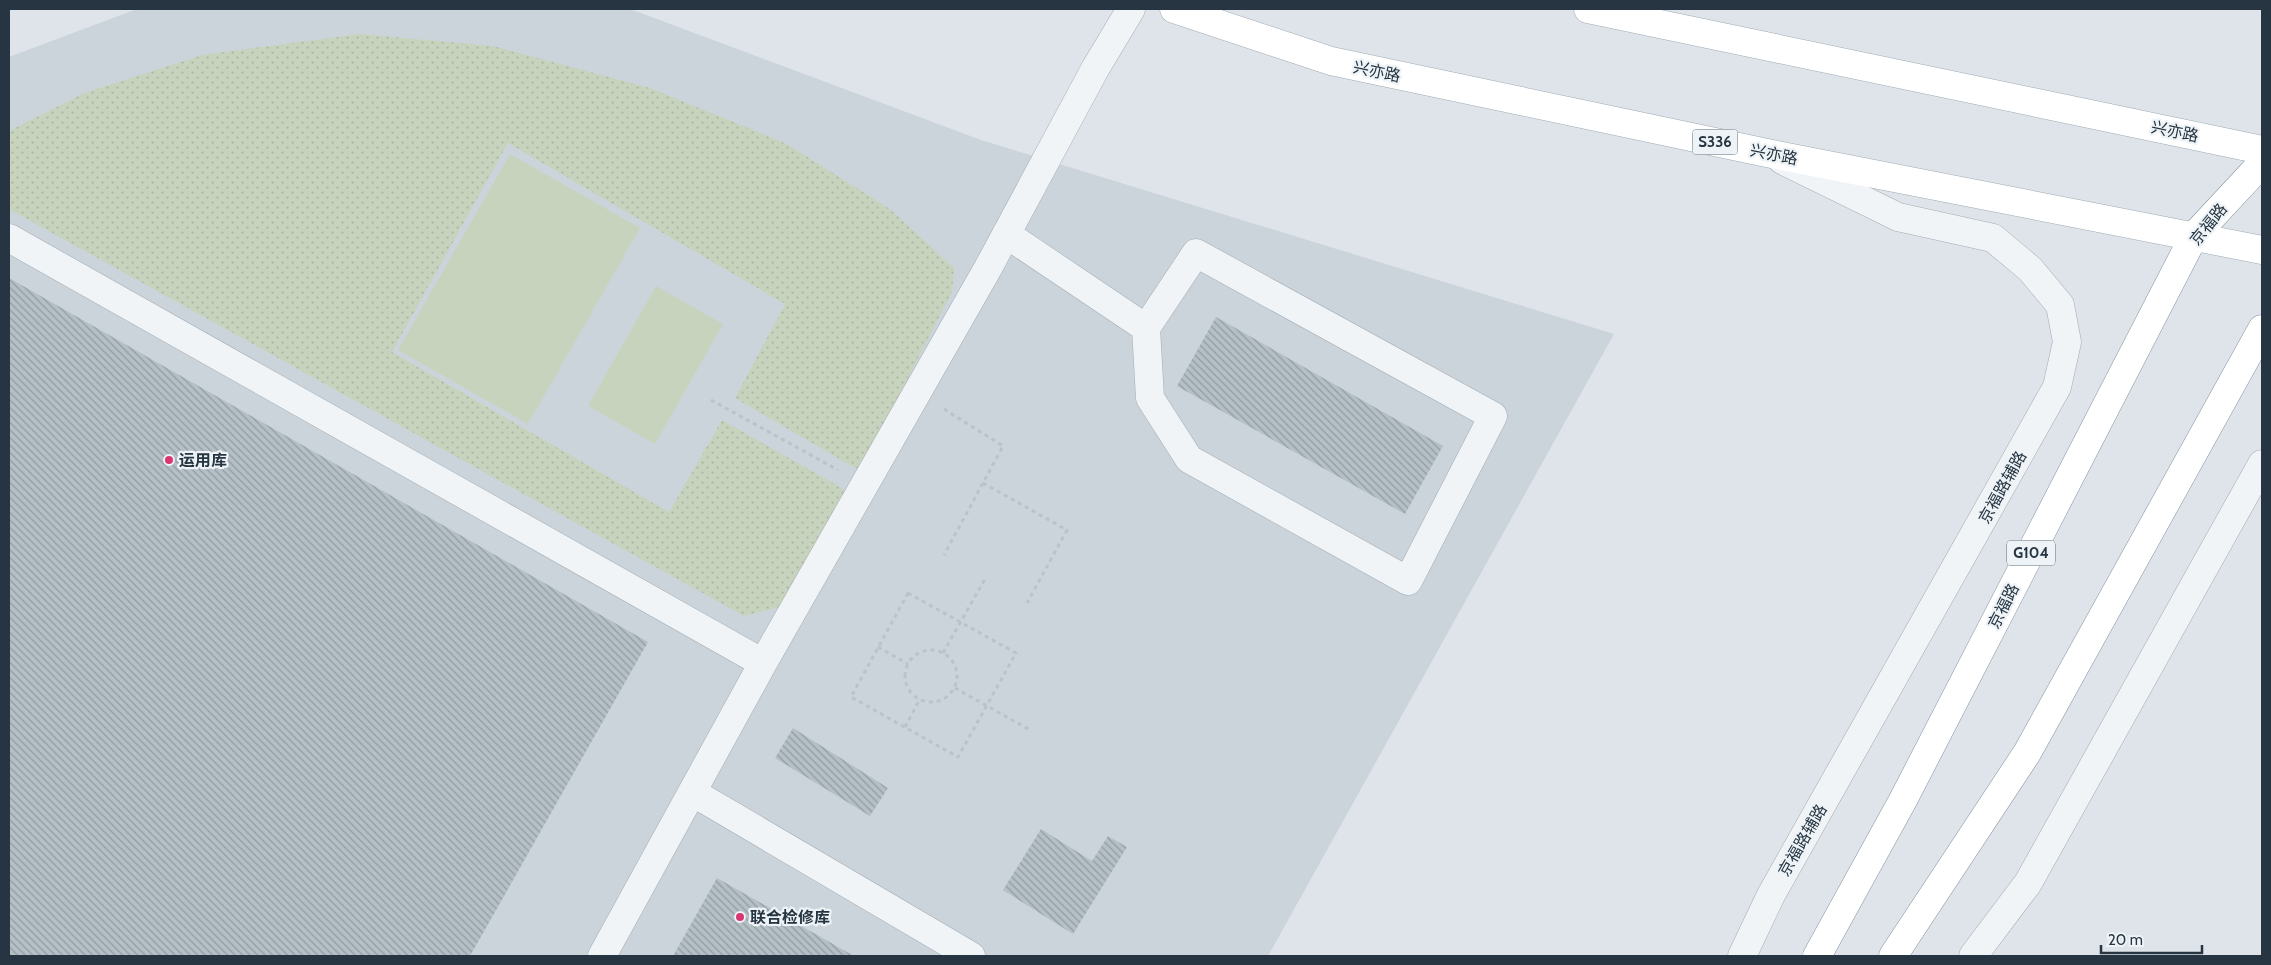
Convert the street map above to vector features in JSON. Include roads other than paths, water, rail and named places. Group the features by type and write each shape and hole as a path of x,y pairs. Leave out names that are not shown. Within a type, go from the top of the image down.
{"main road":[{"name":"兴亦路","path":"1174,9 1331,61 1767,153 2262,250"},
{"name":"兴亦路","path":"1588,9 2262,150"},
{"name":"京福路","path":"1817,956 1903,800 2194,236 2262,163"},
{"path":"1893,956 2027,753 2262,329"}],"street":[{"path":"602,956 763,663 1006,234 1095,69 1131,9"},
{"name":"京福路辅路","path":"1742,956 1771,895 2057,387 2067,342 2060,305 2030,269 1993,238 1898,217 1767,153"},
{"path":"1006,234 1146,328"},
{"path":"9,238 763,663"},
{"path":"1196,253 1493,416 1408,581 1189,459 1150,398 1146,328 1196,253"},
{"path":"1973,956 2028,883 2262,464"},
{"path":"692,792 971,956"}],"place":[{"name":"运用库","path":"169,460"},
{"name":"联合检修库","path":"740,917"}]}
